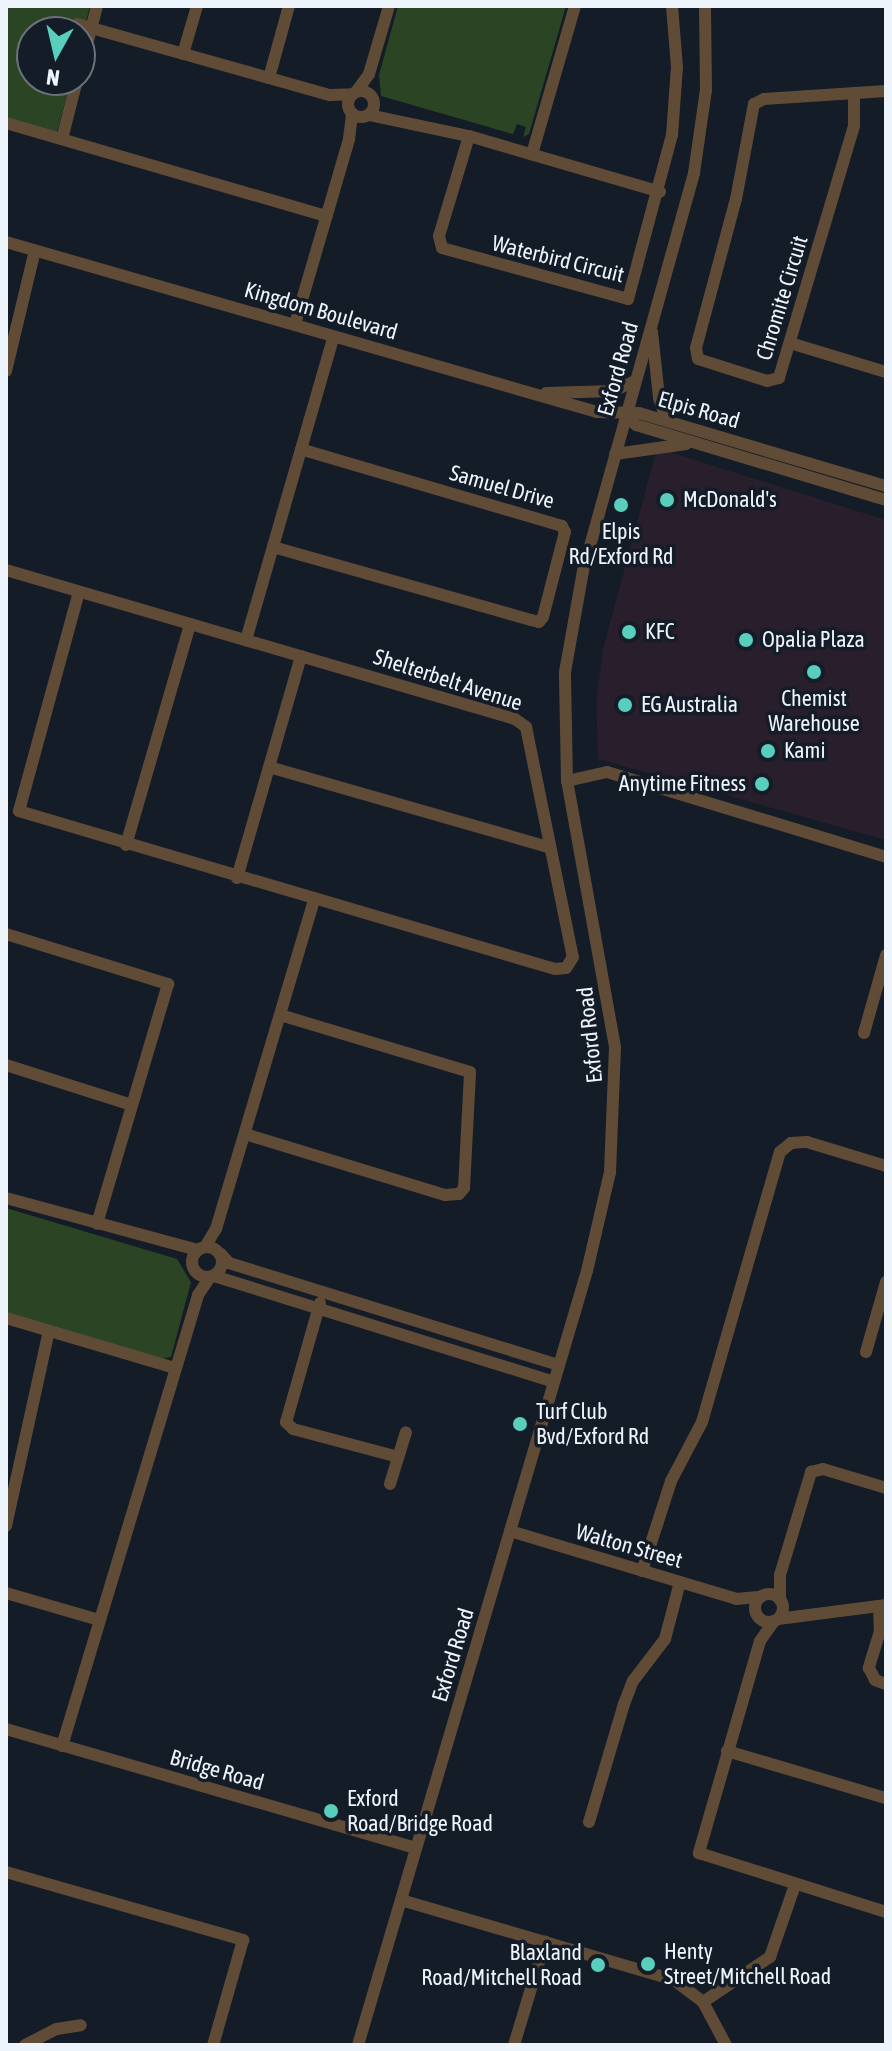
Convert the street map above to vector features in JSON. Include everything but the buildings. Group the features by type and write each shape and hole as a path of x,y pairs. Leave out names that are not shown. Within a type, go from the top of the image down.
{"street":[{"path":"183,54 197,6"},
{"path":"269,78 289,6"},
{"path":"295,324 349,139 350,111 355,93 369,74 389,6"},
{"path":"532,154 575,6"},
{"name":"Waterbird Circuit","path":"469,136 439,236 448,251 624,301 633,292 660,192 677,87 672,6"},
{"name":"Exford Road","path":"358,2045 599,1221 616,1109 610,1009 567,781 562,717 573,615 702,128 705,6"},
{"path":"96,29 330,95 355,93 372,98 394,116"},
{"path":"349,139 367,116 372,98 369,74"},
{"path":"854,93 886,91"},
{"name":"Chromite Circuit","path":"854,93 854,126 781,373 772,381 703,362 695,353 736,199 748,119 754,104 854,93"},
{"path":"330,95 350,111 367,116 394,116 660,192"},
{"path":"62,139 73,96"},
{"path":"6,123 327,216"},
{"name":"Kingdom Boulevard","path":"6,242 535,394 625,416"},
{"path":"6,371 35,250"},
{"path":"651,325 659,398 667,421"},
{"path":"246,640 334,336"},
{"path":"790,343 886,372"},
{"path":"535,394 613,391 635,381"},
{"name":"Elpis Road","path":"625,416 639,413 886,486"},
{"name":"Elpis Road","path":"625,416 636,425 886,500"},
{"path":"615,454 697,444"},
{"name":"Samuel Drive","path":"273,547 539,622 565,532 557,523 301,449"},
{"name":"Shelterbelt Avenue","path":"6,570 520,722 526,727 548,847 573,957 566,968 314,900"},
{"path":"62,1746 198,1295 205,1256 216,1229 314,900 12,811 79,592"},
{"path":"126,845 190,624"},
{"path":"237,878 301,656"},
{"path":"269,767 548,847"},
{"path":"567,781 607,772 886,857"},
{"path":"6,934 168,984 97,1224"},
{"path":"864,1033 885,962"},
{"path":"245,1134 445,1195 459,1194 464,1188 470,1072 280,1015"},
{"path":"6,1065 132,1105"},
{"path":"642,1571 671,1481 702,1422 780,1152 791,1143 807,1142 886,1166"},
{"path":"6,1198 175,1246 556,1364"},
{"path":"205,1256 212,1276"},
{"path":"198,1295 221,1269 205,1256"},
{"path":"212,1276 551,1381"},
{"path":"866,1352 886,1282"},
{"path":"323,1292 286,1422 293,1429 398,1457"},
{"path":"6,1318 175,1368"},
{"path":"6,1526 49,1331"},
{"path":"390,1484 406,1432"},
{"path":"886,1488 814,1470 780,1575 781,1602 776,1620 760,1641 699,1853 886,1912"},
{"name":"Walton Street","path":"510,1531 736,1599 757,1615"},
{"path":"760,1641 757,1615 762,1596 780,1575"},
{"path":"589,1822 624,1704 633,1681 665,1639 680,1582"},
{"path":"6,1593 99,1620"},
{"path":"762,1596 802,1614"},
{"name":"Walton Street","path":"736,1599 762,1596"},
{"path":"757,1615 776,1620 883,1605 880,1631 869,1668 875,1680 886,1684"},
{"name":"Bridge Road","path":"6,1729 416,1848"},
{"path":"727,1751 886,1798"},
{"path":"6,1872 243,1940 213,2045"},
{"path":"703,2002 770,1957 795,1885"},
{"path":"401,1900 674,1980 703,2002 724,2044"},
{"path":"514,2045 545,1942"},
{"path":"25,2045 57,2029 81,2025"}],"shaded area":[{"name":"Opalia Plaza","path":"657,448 886,520 886,840 598,759 596,702 603,649"}],"green space":[{"path":"6,6 90,6 87,16 16,16 16,96 67,96 57,132 6,118"},
{"path":"398,6 566,6 529,134 523,137 526,127 517,124 513,134 381,96 379,75"},
{"path":"6,1208 177,1259 191,1282 171,1357 160,1359 6,1313"}],"place":[{"name":"McDonald's","path":"667,500"},
{"name":"Elpis Rd/Exford Rd","path":"621,505"},
{"name":"KFC","path":"629,632"},
{"name":"Opalia Plaza","path":"746,640"},
{"name":"Chemist Warehouse","path":"814,672"},
{"name":"EG Australia","path":"625,705"},
{"name":"Kami","path":"768,751"},
{"name":"Anytime Fitness","path":"762,784"},
{"name":"Turf Club Bvd/Exford Rd","path":"520,1424"},
{"name":"Exford Road/Bridge Road","path":"331,1811"},
{"name":"Henty Street/Mitchell Road","path":"648,1964"},
{"name":"Blaxland Road/Mitchell Road","path":"598,1965"}]}
